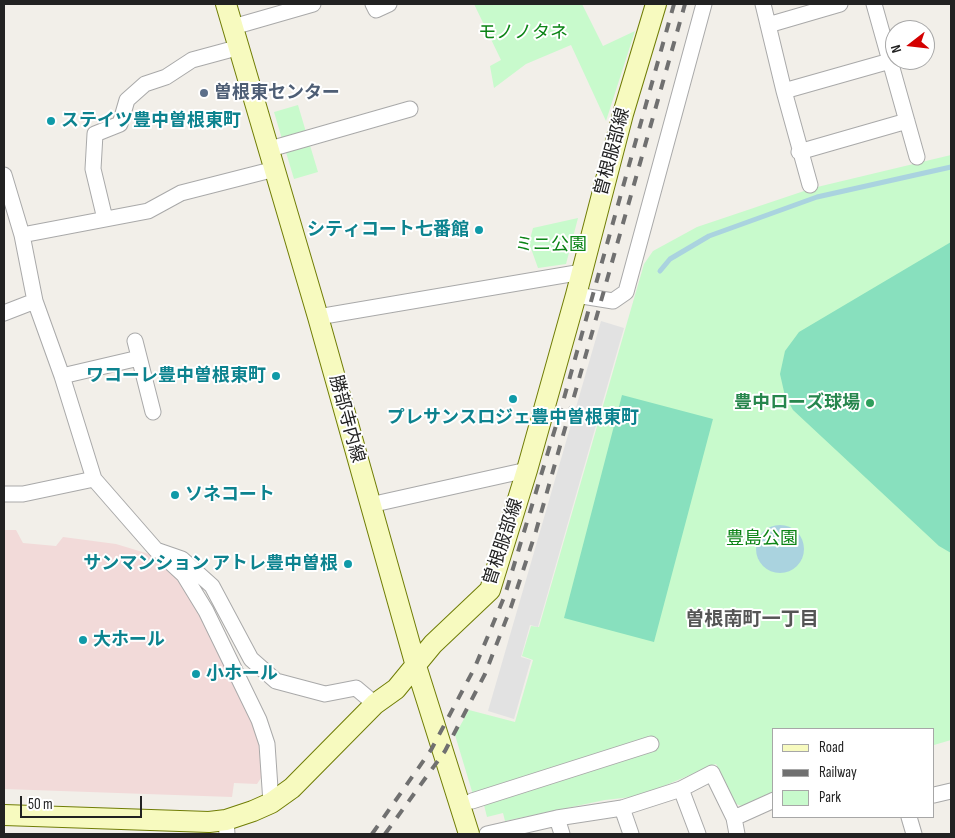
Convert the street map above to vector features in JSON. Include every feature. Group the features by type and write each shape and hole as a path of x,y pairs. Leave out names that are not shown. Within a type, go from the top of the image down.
{"street":[{"name":"勝部寺内線","path":"226,4 270,149 416,666 469,834"},
{"path":"233,28 313,4"},
{"path":"373,4 376,10 389,4"},
{"name":"曽根服部線","path":"4,815 42,826 209,822 227,827 271,803 292,788 375,704 396,689 433,644 490,590 527,470 576,295 623,114 656,4"},
{"path":"576,295 613,301 626,292 704,4"},
{"path":"764,4 799,152 810,185"},
{"path":"768,25 840,4"},
{"path":"874,4 885,43"},
{"path":"105,219 94,169 95,134 120,124 127,100 145,84 166,77 192,60 240,47"},
{"path":"784,91 885,62"},
{"path":"893,70 917,156"},
{"path":"270,149 410,109"},
{"path":"799,152 907,121"},
{"path":"22,236 148,211 181,193 275,169"},
{"path":"4,175 22,236 35,301 62,376 94,479 156,550 184,574 206,610 259,720 267,744 271,803"},
{"path":"318,317 582,272"},
{"path":"4,313 35,301"},
{"path":"134,342 153,412"},
{"path":"62,376 139,358"},
{"path":"370,504 527,470"},
{"path":"4,494 24,494 94,479"},
{"path":"156,550 182,559 212,586 251,659 276,681 325,694 356,688 375,704"},
{"path":"472,800 651,744"},
{"path":"487,834 557,818 622,808 681,789 712,773 734,818 737,834"},
{"path":"681,789 698,834"},
{"path":"935,795 951,790"},
{"path":"734,818 772,801"},
{"path":"622,808 631,834"},
{"path":"557,818 562,834"}],"shaded area":[{"path":"601,321 624,328 538,627 530,625 521,657 531,660 514,719 488,711"},
{"path":"4,530 16,530 23,543 56,546 63,537 116,544 149,554 179,578 193,599 256,727 261,747 261,778 257,784 234,783 232,797 4,789"}],"green space":[{"name":"モノノタネ","path":"474,4 582,4 603,46 635,31 606,121 571,45 526,64 494,88 490,66 501,60"},
{"path":"298,105 306,132 282,139 274,112"},
{"path":"309,142 318,172 294,179 285,149"},
{"name":"豊島公園","path":"951,155 951,740 935,745 935,728 772,728 772,792 742,806 736,804 716,764 640,796 605,800 505,821 503,813 487,817 484,805 477,808 455,735 469,710 515,722 533,660 522,656 531,626 539,627 644,264 653,251 697,227 813,188"},
{"name":"ミニ公園","path":"578,218 566,264 538,268 529,243 533,228"},
{"name":"豊中ローズ球場","path":"951,242 951,553 939,546 793,410 785,396 780,374 785,351 799,332"},
{"path":"622,395 713,419 654,642 564,618"}],"water":[{"path":"775,525 785,525 794,529 800,535 803,540 803,558 794,569 785,573 775,573 766,569 760,563 756,554 756,544 760,535 766,529"}],"waterway":[{"path":"660,271 670,259 709,236 817,197 951,167"}],"railway":[{"path":"372,834 431,750 475,667 505,595 561,409 674,4"},
{"path":"385,834 445,751 485,674 511,607 536,531 685,4"}],"place":[{"name":"曽根東センター","path":"204,93"},
{"name":"ステイツ豊中曽根東町","path":"51,121"},
{"name":"シティコート七番館","path":"479,230"},
{"name":"ワコーレ豊中曽根東町","path":"276,376"},
{"name":"プレサンスロジェ豊中曽根東町","path":"513,399"},
{"name":"豊中ローズ球場","path":"870,403"},
{"name":"ソネコート","path":"175,495"},
{"name":"サンマンション アトレ豊中曽根","path":"348,564"},
{"name":"大ホール","path":"83,640"},
{"name":"小ホール","path":"196,674"}],"district":[{"name":"曽根南町一丁目","path":"752,620"}]}
